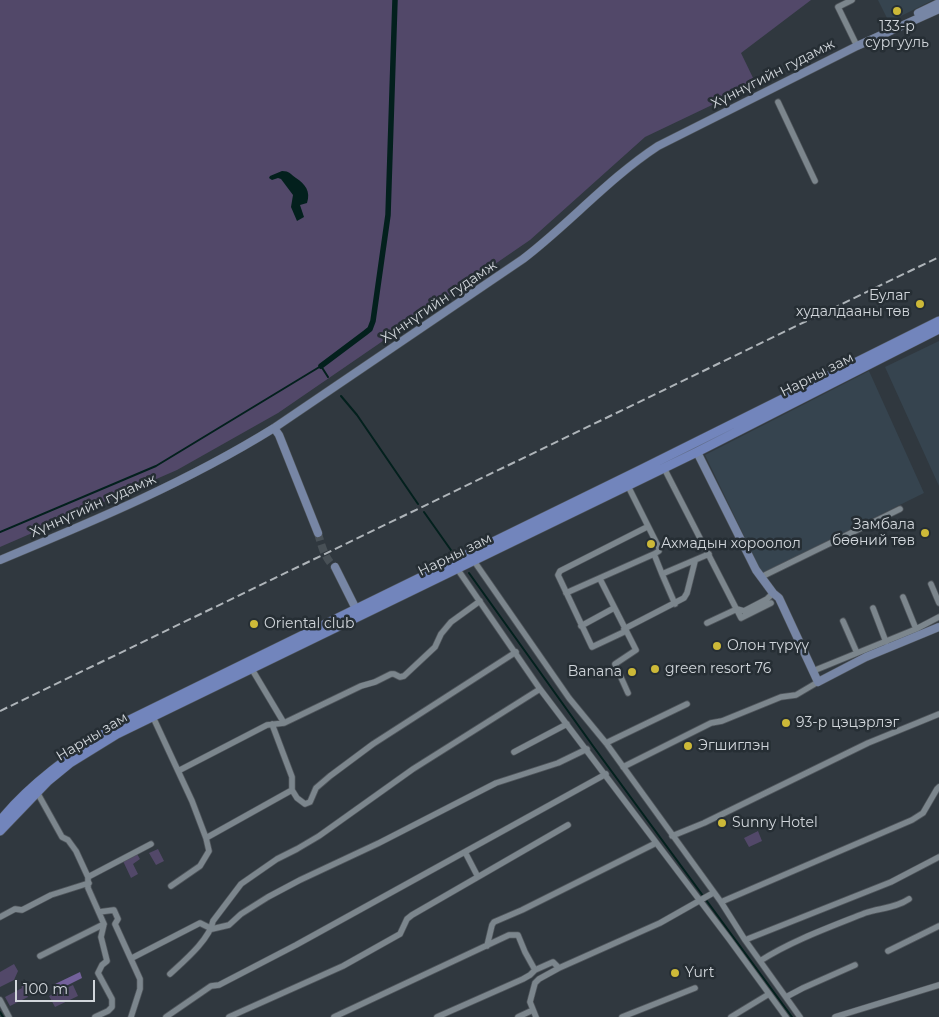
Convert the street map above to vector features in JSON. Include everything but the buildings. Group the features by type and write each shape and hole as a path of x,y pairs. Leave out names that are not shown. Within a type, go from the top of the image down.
{"main road":[{"name":"Хүннүгийн гудамж","path":"874,38 878,34 939,3"},
{"name":"Хүннүгийн гудамж","path":"0,560 162,490 221,460 274,428 523,259 649,152 680,134 857,46 939,9"},
{"name":"Нарны зам","path":"0,821 43,776 111,729 250,665 456,566 939,321"},
{"name":"Нарны зам","path":"456,566 474,561 628,486 939,329"},
{"path":"274,428 279,435 318,533"},
{"path":"697,452 756,570 779,598 818,682 866,656 939,627"},
{"path":"335,567 358,613"},
{"name":"Нарны зам","path":"0,831 37,792 70,763 118,734 250,665"}],"street":[{"path":"852,0 838,7 857,46"},
{"path":"778,102 815,181"},
{"path":"664,468 741,618 771,604"},
{"path":"566,593 659,551 628,486"},
{"path":"761,577 900,509"},
{"path":"648,527 560,571 558,575 592,647 684,598 688,593 695,561"},
{"path":"654,554 675,604"},
{"path":"662,574 709,554"},
{"path":"474,561 569,698 606,743 711,894 721,902 745,940 800,1017"},
{"path":"456,566 540,690 606,774 786,1017"},
{"path":"600,579 636,650 615,664 628,693"},
{"path":"931,584 939,602"},
{"path":"707,624 737,609 744,611 767,599 773,593"},
{"path":"903,597 916,630"},
{"path":"178,771 272,724 284,723 361,686 394,674 400,677 404,676 435,647 441,634 451,622 480,601"},
{"path":"581,626 614,608"},
{"path":"873,608 886,642"},
{"path":"813,671 916,630 939,617"},
{"path":"843,621 857,653"},
{"path":"272,724 292,777 292,790 305,804 310,802 316,788 366,749 516,652"},
{"path":"250,665 284,723"},
{"path":"623,767 711,723 722,721 781,697 796,695 818,682"},
{"path":"170,974 212,929 213,921 241,884 277,858 319,836 413,769 540,690"},
{"path":"606,743 687,704"},
{"path":"672,836 704,824 868,743 939,714"},
{"path":"153,717 178,771 210,851 200,866 171,886"},
{"path":"514,752 568,724"},
{"path":"132,958 200,923 212,929 229,924 241,914 284,889 496,783 558,764 587,749"},
{"path":"166,1017 210,986 219,985 296,945 606,774"},
{"path":"721,902 912,820 923,813 939,787"},
{"path":"206,838 292,790"},
{"path":"37,792 62,837 68,840 76,851 88,880 88,888 104,924 101,937 107,961 102,965 98,973 112,999 112,1007 108,1012 95,1017"},
{"path":"229,1017 343,966 400,934 403,932 406,919 568,825"},
{"path":"487,946 494,922 656,843"},
{"path":"0,917 15,909 22,910 51,895 88,880 151,844"},
{"path":"464,852 478,877"},
{"path":"745,940 891,882 939,857"},
{"path":"535,983 559,968 660,923 711,894"},
{"path":"760,961 775,952 865,914 903,903 909,899"},
{"path":"99,912 114,910 118,919 115,924 140,979 140,989 131,1017"},
{"path":"40,956 104,924"},
{"path":"888,952 939,926"},
{"path":"334,1017 509,935 518,935 532,973 535,983 530,1002 536,1017"},
{"path":"437,1017 553,962 559,968"},
{"path":"786,997 855,965"},
{"path":"835,1017 939,985"},
{"path":"622,1017 694,988"},
{"path":"731,1017 768,994"},
{"path":"0,1000 9,1017"},
{"path":"518,1017 533,1010"}],"shaded area":[{"path":"0,0 811,0 741,53 756,84 645,137 530,240 278,413 177,470 0,547"},
{"name":"133-р сургууль","path":"878,0 933,0 889,22"},
{"path":"282,171 288,172 299,180 308,191 307,203 300,205 304,217 297,221 291,207 293,195 281,179 272,180 269,178"},
{"path":"939,341 939,486 885,367"},
{"path":"869,371 924,493 762,573 705,455"},
{"path":"758,831 762,841 749,847 744,838"},
{"path":"158,849 164,861 156,865 149,853"},
{"path":"137,854 140,859 133,864 138,874 131,878 123,861"},
{"path":"14,964 18,971 14,980 0,987 0,972"},
{"path":"80,972 82,978 55,990 53,985"},
{"path":"23,983 28,997 10,1006 5,997 22,988 21,984"},
{"path":"73,985 78,996 55,1007 49,996"}],"waterway":[{"path":"321,366 370,329 373,321 388,215 395,0"},
{"path":"0,532 156,466 321,366 328,377"},
{"path":"341,396 357,415 418,504"},
{"path":"424,512 453,553"},
{"path":"469,573 792,1017"},
{"path":"0,1012 3,1017"}],"tunnel":[{"path":"318,533 326,556 335,567"}],"railway":[{"path":"0,711 939,257"}],"place":[{"name":"133-р сургууль","path":"897,11"},
{"name":"Булаг худалдааны төв","path":"920,304"},
{"name":"Замбала бөөний төв","path":"925,533"},
{"name":"Ахмадын хороолол","path":"651,544"},
{"name":"Oriental club","path":"254,624"},
{"name":"Олон түрүү","path":"717,646"},
{"name":"green resort 76","path":"655,669"},
{"name":"Banana","path":"632,672"},
{"name":"93-р цэцэрлэг","path":"786,723"},
{"name":"Эгшиглэн","path":"688,746"},
{"name":"Sunny Hotel","path":"722,823"},
{"name":"Yurt","path":"675,973"}]}
